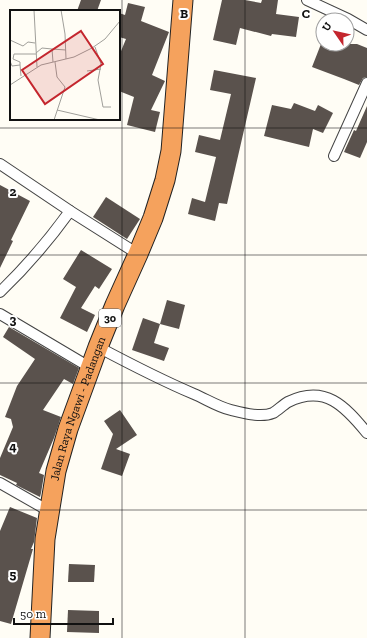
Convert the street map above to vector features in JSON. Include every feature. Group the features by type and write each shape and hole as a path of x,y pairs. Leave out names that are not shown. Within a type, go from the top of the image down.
{"highway":[{"name":"Jalan Raya Ngawi - Padangan","path":"40,638 45,539 56,471 68,429 98,347 138,254 165,180 172,137 183,0"}],"street":[{"path":"307,0 348,19 367,30"},
{"path":"334,156 367,83"},
{"path":"0,164 138,254"},
{"path":"0,292 16,277 40,250 70,211"},
{"path":"0,314 91,368"},
{"path":"98,347 164,381 229,410 256,415 272,413 288,402 308,396 326,397 340,404 354,417 367,433"},
{"path":"0,483 49,511"}],"building":[{"path":"81,0 101,0 97,10 77,10"},
{"path":"222,0 245,0 261,3 262,0 278,0 276,14 299,17 296,37 272,34 271,36 240,28 236,45 213,40"},
{"path":"128,3 145,7 141,21 169,32 152,75 165,81 151,110 160,112 155,132 127,125 134,97 120,91 120,54 126,39 120,37 120,13 125,15"},
{"path":"355,44 367,48 367,77 363,78 359,85 312,67 318,52 355,52"},
{"path":"214,70 256,78 227,204 219,203 215,221 188,214 192,198 205,202 216,157 195,152 199,135 220,140 231,94 210,90"},
{"path":"294,103 315,111 318,105 333,113 323,133 313,129 309,147 264,136 272,105 291,109"},
{"path":"367,106 367,142 360,158 344,152 354,130 356,131"},
{"path":"0,185 30,201 11,240 13,241 0,268"},
{"path":"106,197 140,219 127,239 93,217"},
{"path":"81,250 112,269 99,289 95,286 81,308 95,315 87,332 60,318 76,287 63,279"},
{"path":"167,300 185,305 179,329 160,324"},
{"path":"143,318 160,324 154,343 169,348 164,361 132,350"},
{"path":"9,327 79,368 73,384 64,379 43,410 61,417 39,473 44,475 40,497 0,475 0,458 13,427 11,419 5,417 17,386 35,359 3,337"},
{"path":"120,410 137,435 116,449 130,454 122,476 101,469 113,434 104,421"},
{"path":"10,507 37,518 34,542 31,549 33,549 11,624 0,621 0,531"},
{"path":"69,564 95,565 94,582 68,582"},
{"path":"68,610 99,611 99,633 67,632"}]}
